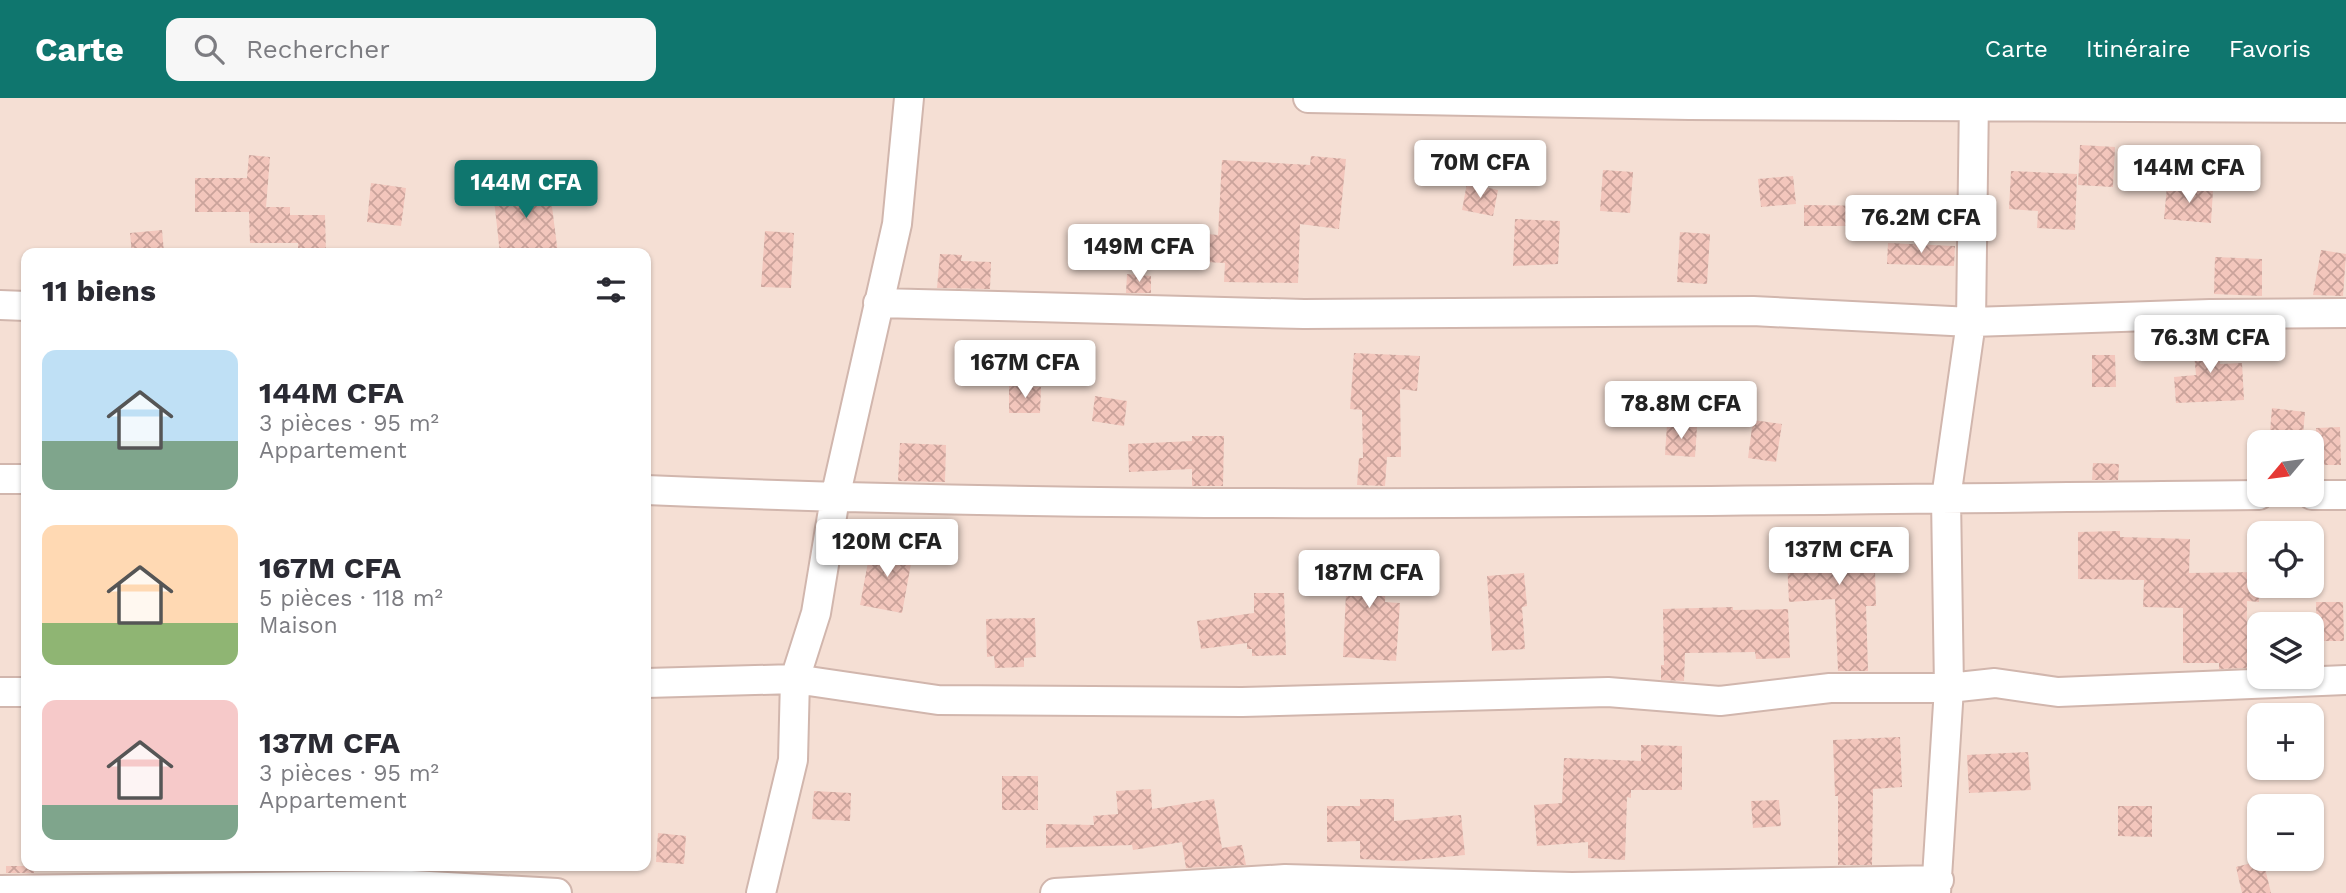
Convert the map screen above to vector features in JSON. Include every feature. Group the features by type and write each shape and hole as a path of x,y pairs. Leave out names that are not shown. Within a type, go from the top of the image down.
{"street":[{"path":"761,893 793,760 795,679 816,613 835,498 897,224 909,98"},
{"path":"1307,98 1974,102 2346,108"},
{"path":"1055,893 1285,879 1572,887 1937,887 1949,688 1946,498 1971,322 1974,102"},
{"path":"878,303 1304,314 1753,311 1971,322 2210,314 2346,313"},
{"path":"0,305 21,306"},
{"path":"0,479 21,479"},
{"path":"651,490 835,498 1206,505 2247,495"},
{"path":"2324,495 2346,495"},
{"path":"651,683 795,679 951,700 1242,702 1608,692 1720,701 1830,688 1949,688 1995,683 2058,692 2346,680"},
{"path":"0,692 21,692"},
{"path":"0,890 411,885 557,893"}],"shaded area":[{"path":"0,98 2346,98 2346,893 0,893"}],"building":[{"path":"2080,145 2115,147 2113,187 2078,185"},
{"path":"249,155 270,157 266,207 290,207 290,215 325,215 326,248 298,248 298,243 250,243 249,212 195,212 195,178 247,178"},
{"path":"1311,156 1346,159 1339,229 1300,224 1298,283 1224,282 1225,263 1206,262 1207,234 1218,235 1222,160 1310,165"},
{"path":"1603,170 1633,172 1630,213 1600,211"},
{"path":"2011,171 2077,174 2075,230 2037,228 2038,211 2009,209"},
{"path":"1793,176 1796,204 1761,207 1758,179"},
{"path":"371,183 406,188 401,226 367,222"},
{"path":"549,183 557,248 499,248 493,190"},
{"path":"1467,183 1498,190 1493,216 1462,210"},
{"path":"2167,186 2213,190 2211,223 2164,219"},
{"path":"1804,205 1878,206 1877,226 1804,226"},
{"path":"1515,219 1560,221 1558,264 1513,266"},
{"path":"162,230 164,248 131,248 130,233"},
{"path":"765,231 794,233 791,288 761,287"},
{"path":"1680,232 1710,234 1707,284 1677,282"},
{"path":"1888,243 1955,246 1954,266 1887,264"},
{"path":"2321,250 2346,254 2343,296 2313,295"},
{"path":"940,254 962,255 961,261 991,262 990,289 937,288"},
{"path":"2215,257 2262,259 2262,296 2214,294"},
{"path":"1127,274 1151,276 1151,293 1126,293"},
{"path":"2218,331 2220,364 2242,363 2244,400 2176,403 2174,377 2196,375 2192,333"},
{"path":"1354,353 1420,356 1417,391 1400,389 1401,457 1387,457 1385,486 1357,485 1359,458 1363,458 1362,410 1350,409"},
{"path":"2092,355 2115,355 2116,387 2092,387"},
{"path":"1009,386 1041,387 1040,413 1009,413"},
{"path":"1095,396 1127,401 1124,426 1092,421"},
{"path":"2272,408 2305,412 2303,430 2270,430"},
{"path":"1753,420 1782,424 1776,462 1748,458"},
{"path":"1667,424 1697,427 1695,457 1665,455"},
{"path":"2340,427 2341,465 2324,465 2324,430 2316,428"},
{"path":"1192,436 1224,436 1223,486 1192,486 1192,469 1129,472 1128,444 1192,441"},
{"path":"900,443 946,445 945,482 898,481"},
{"path":"2093,463 2119,464 2118,480 2092,480"},
{"path":"2120,531 2120,537 2190,539 2189,573 2247,572 2247,598 2259,598 2259,602 2247,601 2247,668 2219,669 2219,663 2183,663 2183,608 2143,607 2144,580 2078,579 2078,532"},
{"path":"1874,534 1876,606 1866,606 1868,671 1838,671 1835,599 1789,602 1787,561 1799,560 1796,535"},
{"path":"871,546 913,553 902,613 860,605"},
{"path":"1348,550 1380,552 1380,571 1386,571 1385,602 1400,603 1396,661 1343,657"},
{"path":"1524,573 1527,606 1522,607 1525,649 1492,651 1487,576"},
{"path":"1254,593 1284,593 1286,655 1252,656 1252,649 1247,649 1247,643 1201,649 1197,621 1254,613"},
{"path":"2316,602 2343,602 2344,641 2324,641 2324,612 2316,612"},
{"path":"1733,607 1733,610 1788,609 1790,658 1756,659 1755,652 1685,653 1684,681 1661,680 1661,665 1664,665 1663,609"},
{"path":"1035,618 1036,657 1024,658 1024,667 995,668 994,656 987,657 986,619"},
{"path":"1900,737 1902,787 1873,789 1872,865 1838,865 1838,796 1835,796 1833,740"},
{"path":"1641,745 1682,746 1682,790 1631,790 1631,798 1627,797 1625,860 1588,858 1588,842 1537,846 1534,805 1562,803 1564,758 1641,761"},
{"path":"2028,752 2031,790 1969,793 1967,755"},
{"path":"1002,776 1038,776 1038,810 1002,810"},
{"path":"1151,789 1152,809 1214,799 1222,848 1242,845 1246,865 1186,868 1182,842 1133,850 1132,845 1046,848 1046,824 1094,825 1093,816 1118,814 1116,791"},
{"path":"814,791 851,793 850,821 812,819"},
{"path":"1360,799 1394,799 1394,821 1461,815 1465,855 1403,861 1360,859 1360,841 1327,842 1327,806 1360,806"},
{"path":"1779,800 1781,826 1753,828 1751,801"},
{"path":"2118,806 2152,806 2152,837 2118,836"},
{"path":"658,833 686,836 684,864 656,862"},
{"path":"2247,864 2247,871 2266,871 2271,893 2242,893 2236,867"},
{"path":"6,866 21,866 21,871 34,871 34,873 6,873"}]}
